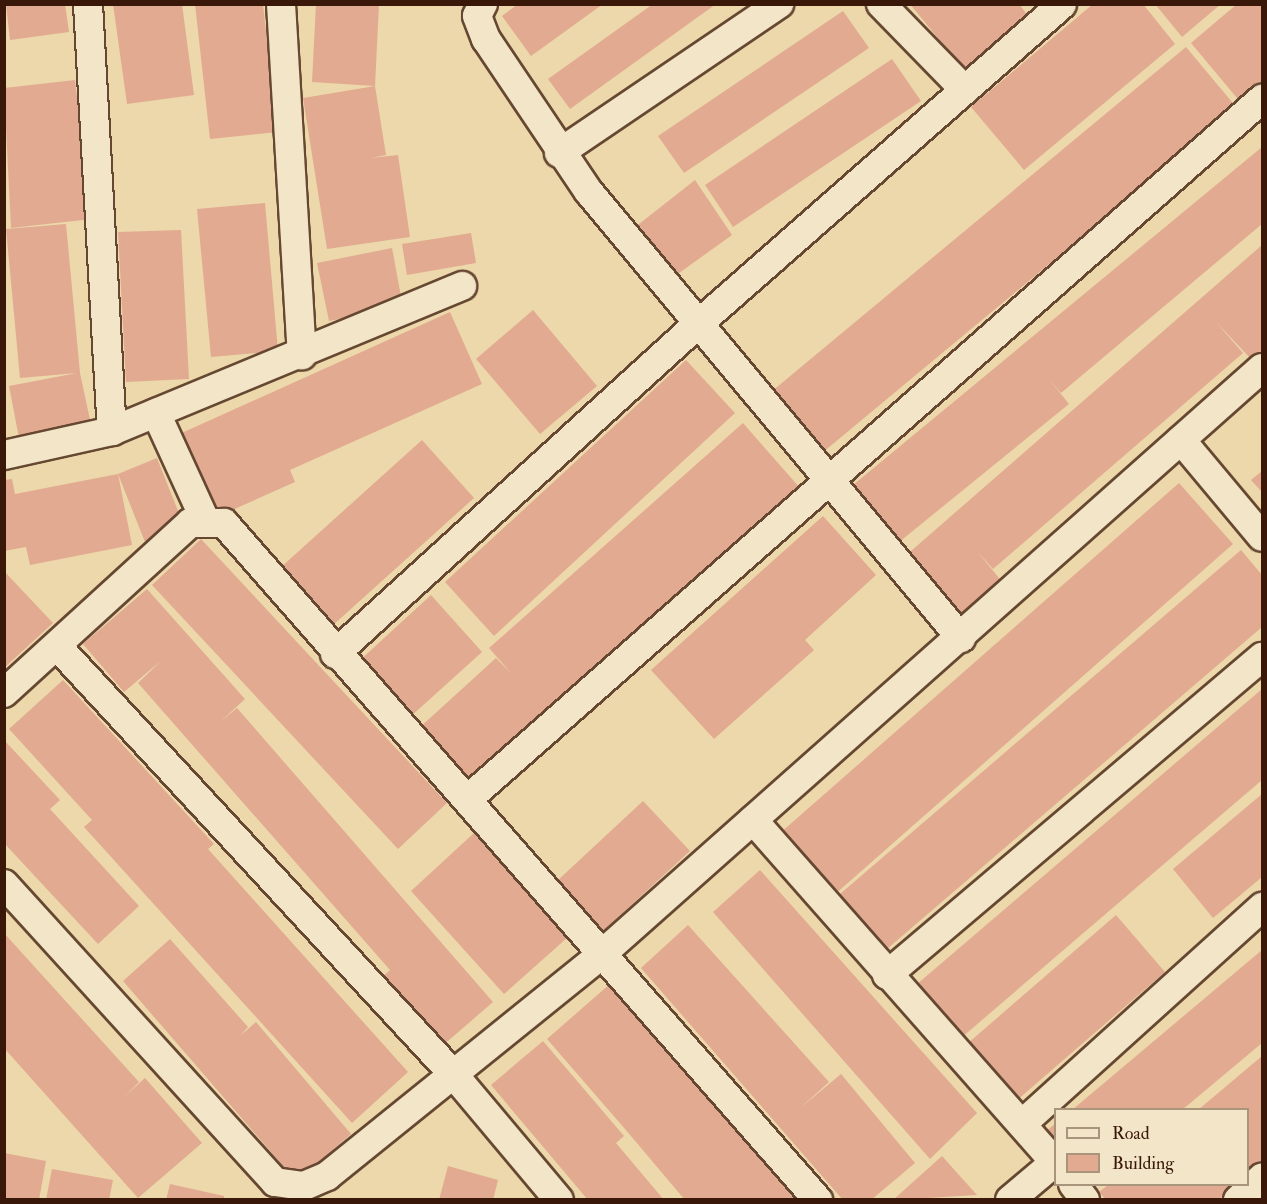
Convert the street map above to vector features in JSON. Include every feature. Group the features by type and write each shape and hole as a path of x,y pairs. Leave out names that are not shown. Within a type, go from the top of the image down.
{"street":[{"path":"88,4 112,430"},
{"path":"281,4 302,355"},
{"path":"483,4 477,16 486,39 559,153 696,326 961,638"},
{"path":"559,153 779,4"},
{"path":"881,4 964,90"},
{"path":"335,654 696,326 1062,4"},
{"path":"468,800 826,479 1263,99"},
{"path":"4,455 112,430 302,355 462,286"},
{"path":"4,884 275,1182 291,1188 327,1176 603,953 1263,368"},
{"path":"156,413 205,520"},
{"path":"1181,440 1263,537"},
{"path":"4,693 190,523 205,520 224,523 335,654 468,800 818,1200"},
{"path":"57,646 454,1075 559,1200"},
{"path":"887,975 1263,657"},
{"path":"753,820 887,975 1054,1162"},
{"path":"1022,1124 1263,907"},
{"path":"1010,1200 1054,1164"},
{"path":"1238,1200 1263,1178"},
{"path":"1074,1186 1085,1200"}],"building":[{"path":"6,4 65,4 69,32 10,40"},
{"path":"113,4 182,4 194,95 127,104"},
{"path":"195,4 263,4 277,132 210,139"},
{"path":"316,4 379,4 375,86 312,82"},
{"path":"518,4 603,4 531,56 502,16"},
{"path":"653,4 716,4 570,109 548,79"},
{"path":"910,4 1019,4 1032,21 967,74"},
{"path":"1093,4 1143,4 1175,44 1024,170 971,107"},
{"path":"1155,4 1221,4 1182,37"},
{"path":"1237,4 1262,4 1262,87 1242,104 1191,43"},
{"path":"843,11 869,48 684,173 658,136"},
{"path":"1186,47 1237,108 816,458 765,397"},
{"path":"892,59 921,101 733,227 705,185"},
{"path":"75,80 92,219 11,228 4,88"},
{"path":"375,86 386,155 371,158 398,155 410,237 327,249 303,98"},
{"path":"1262,147 1262,224 1061,393 1049,379 1069,404 893,547 847,490"},
{"path":"695,180 732,235 675,276 634,228"},
{"path":"265,203 278,351 211,357 197,209"},
{"path":"66,224 80,373 92,429 20,443 9,386 77,373 20,378 6,229"},
{"path":"181,230 189,379 126,382 118,232"},
{"path":"471,233 476,263 407,275 402,244"},
{"path":"1262,245 1262,352 1253,361 1216,322 1243,353 993,569 977,551 1003,583 957,621 903,558"},
{"path":"392,248 403,307 329,321 317,263"},
{"path":"533,310 597,386 540,434 476,359"},
{"path":"450,312 482,384 290,470 295,482 212,519 175,436"},
{"path":"686,360 735,413 494,636 445,582"},
{"path":"743,423 800,488 469,783 418,729 496,658 511,673 489,648"},
{"path":"422,440 474,498 332,626 280,568"},
{"path":"157,458 184,526 145,542 118,474"},
{"path":"1262,471 1262,492 1251,480"},
{"path":"118,474 132,545 30,565 26,547 4,551 4,480 12,479 15,494"},
{"path":"1179,483 1233,544 833,896 779,834"},
{"path":"823,516 876,575 805,640 814,650 714,739 651,670"},
{"path":"201,539 447,803 398,849 152,585"},
{"path":"1241,550 1262,575 1262,627 880,955 833,900"},
{"path":"4,571 53,623 4,668"},
{"path":"147,589 245,699 220,722 237,708 493,1002 441,1047 381,978 390,970 138,683 162,660 124,692 83,644"},
{"path":"431,595 482,652 409,718 358,662"},
{"path":"63,680 214,844 208,849 408,1072 352,1123 84,827 92,820 9,729"},
{"path":"1262,689 1262,780 961,1038 916,985"},
{"path":"4,740 60,800 50,809 139,906 98,944 4,843"},
{"path":"1262,794 1262,877 1213,918 1173,869"},
{"path":"643,801 690,851 603,931 557,881"},
{"path":"474,833 568,937 504,994 411,891"},
{"path":"760,870 977,1113 930,1159 713,912"},
{"path":"1116,915 1165,972 1016,1101 967,1044"},
{"path":"688,925 829,1082 799,1109 841,1074 915,1163 871,1200 843,1200 641,968"},
{"path":"4,933 139,1082 124,1097 145,1078 202,1143 138,1198 4,1048"},
{"path":"170,939 248,1027 240,1036 256,1022 351,1134 296,1181 123,981"},
{"path":"1262,950 1262,1043 1184,1108 1074,1108"},
{"path":"611,983 797,1200 685,1200 547,1039"},
{"path":"543,1041 624,1136 616,1143 664,1200 588,1200 491,1085"},
{"path":"1262,1056 1262,1163 1249,1174 1249,1108 1200,1108"},
{"path":"1054,1125 1054,1155 1039,1137"},
{"path":"4,1153 46,1161 39,1200 4,1200"},
{"path":"942,1156 977,1195 893,1200"},
{"path":"448,1166 498,1180 493,1200 439,1200"},
{"path":"52,1169 113,1180 109,1200 46,1200"},
{"path":"170,1184 224,1196 224,1200 166,1200"},
{"path":"1107,1186 1235,1186 1218,1200 1106,1200 1099,1192"}]}
